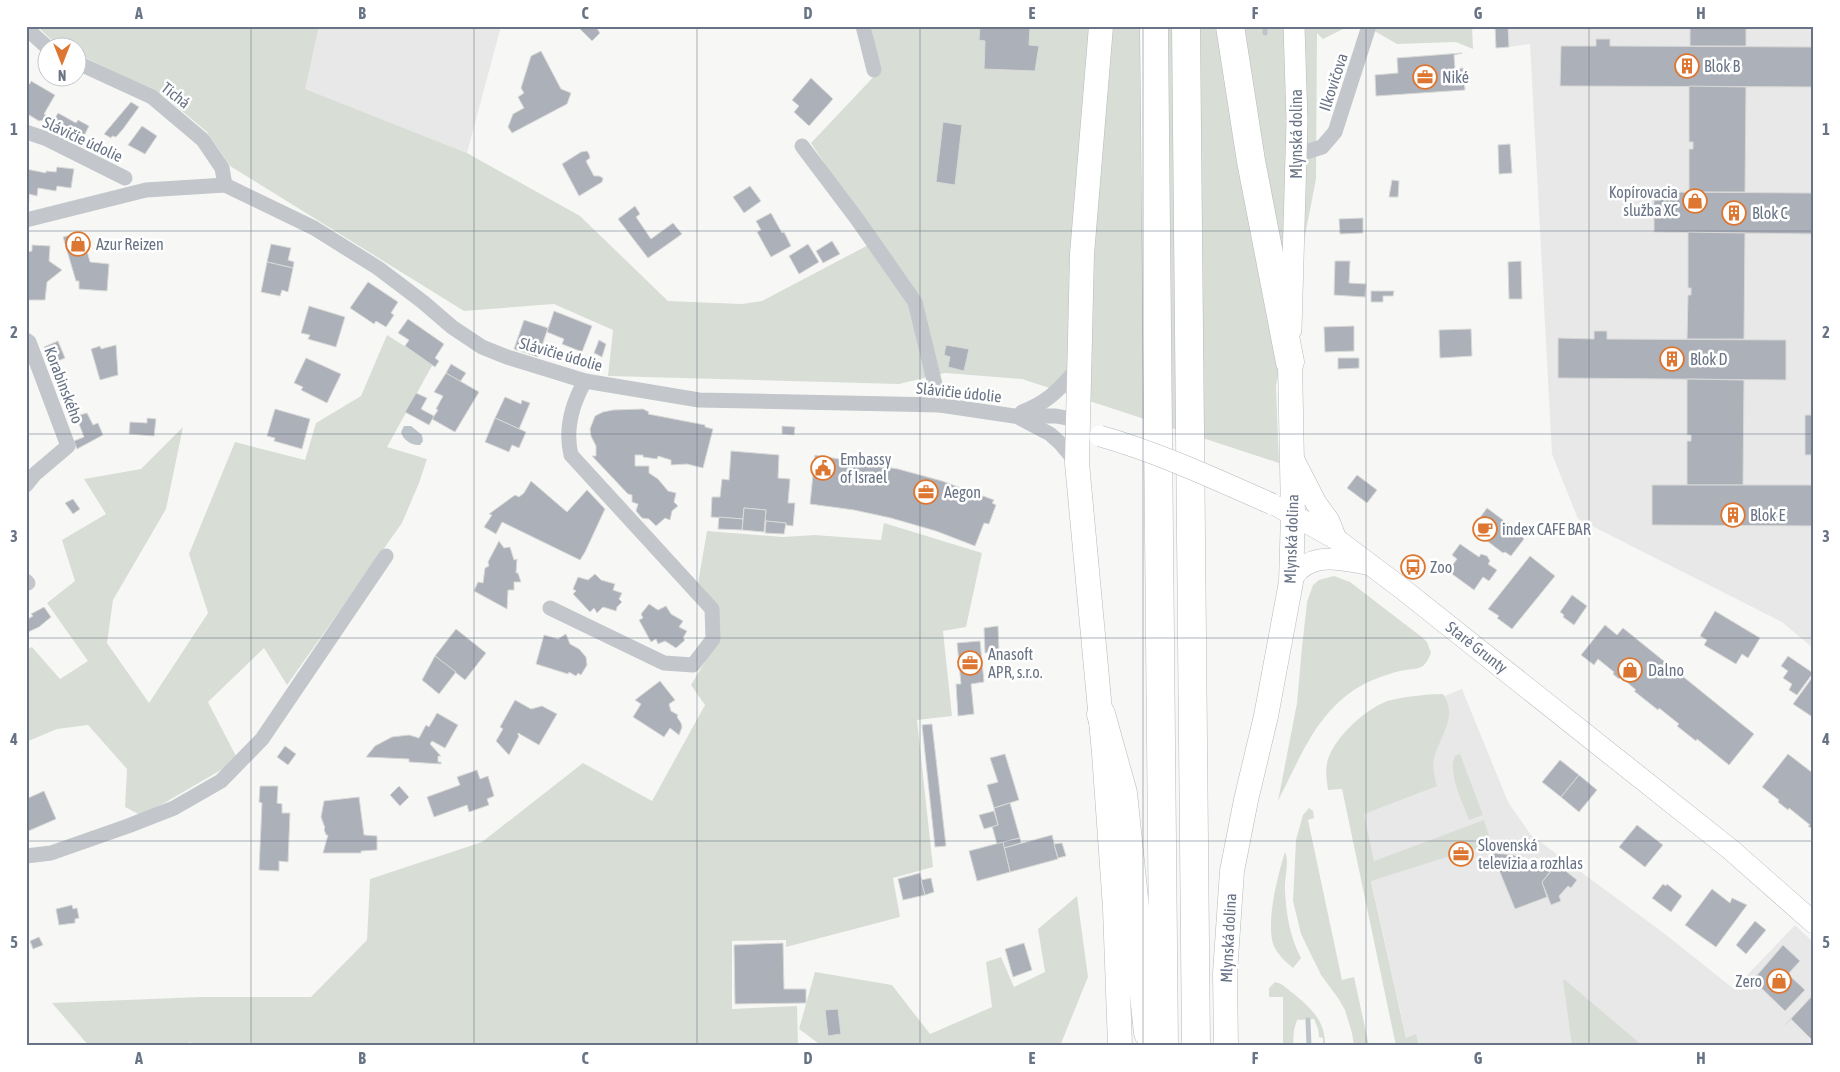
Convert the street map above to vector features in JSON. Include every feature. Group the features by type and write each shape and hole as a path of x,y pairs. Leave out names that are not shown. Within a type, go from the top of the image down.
{"highway":[{"path":"1154,26 1164,1046"},
{"path":"1186,26 1196,1046"},
{"path":"1230,26 1251,161 1290,362"},
{"path":"1101,714 1123,793 1149,1046"}],"main road":[{"path":"1101,26 1082,254 1077,463 1101,714 1115,908 1120,1046"},
{"name":"Mlynská dolina","path":"1226,1046 1226,973 1232,871 1246,800 1266,716 1291,582 1293,514 1290,362"}],"street":[{"path":"864,26 874,70"},
{"name":"Mlynská dolina","path":"1290,362 1296,155 1294,26"},
{"name":"Ilkovičova","path":"1296,155 1322,147 1335,132 1369,26"},
{"path":"26,28 38,39"},
{"name":"Tichá","path":"88,68 152,97 203,140 222,168 225,185"},
{"name":"Slávičie údolie","path":"26,132 47,139 125,178"},
{"path":"802,146 857,219 915,302 940,405"},
{"name":"Slávičie údolie","path":"26,220 146,190 225,185 314,228 378,268 452,327 482,346 507,357 585,381 699,400 940,405 1014,416 1056,416 1077,430"},
{"name":"Korabinského","path":"26,340 29,342 68,446 35,474 26,485"},
{"name":"Slávičie údolie","path":"1014,416 1039,406 1052,396 1078,368"},
{"path":"550,608 664,663 693,665 713,639 712,608 571,455 568,442 571,414 585,381"},
{"name":"Slávičie údolie","path":"1014,416 1050,434 1077,463"},
{"name":"Slávičie údolie","path":"1050,434 1077,430"},
{"name":"Staré Grunty","path":"1077,430 1136,446 1181,464 1293,514 1336,539 1730,849 1814,922"},
{"path":"1292,456 1316,503 1329,521 1336,539"},
{"path":"26,856 51,854 128,826 174,808 221,781 262,739 386,556"},
{"path":"1291,582 1299,569 1316,560 1335,558 1370,564"}],"shaded area":[{"path":"37,26 319,26 305,89 467,153 580,216 668,301 742,304 762,301 876,241 811,143 880,70 871,26 1349,26 1323,39 1317,33 1316,179 1276,386 1279,463 1022,379 945,373 899,384 608,376 613,330 554,304 464,311 230,166 207,132 164,96 88,59 88,38 50,38"},
{"path":"319,26 501,26 467,153 304,89"},
{"path":"1366,26 1472,26 1473,49 1456,42 1397,44"},
{"path":"1508,26 1814,26 1814,649 1782,622 1578,519 1552,454 1530,44 1509,47"},
{"path":"387,335 433,364 387,447 427,459 419,483 402,523 287,685 264,648 208,702 238,760 142,816 125,807 127,769 88,725 57,729 26,742 26,650 32,647 60,679 88,661 47,603 75,581 62,540 106,514 84,479 141,469 183,427 166,509 113,600 107,643 149,703 208,613 189,554 235,442 305,460 316,423 361,396"},
{"path":"404,426 411,426 422,435 423,441 420,445 411,443 404,438 401,432"},
{"path":"884,523 982,553 966,627 943,631 952,716 917,720 933,867 893,878 900,917 786,947 786,940 732,941 732,1009 797,1006 798,1044 793,1046 193,1046 190,1042 185,1046 89,1046 52,1003 200,997 311,997 367,940 370,879 482,842 583,763 652,801 705,705 691,685 718,640 698,583 707,531 783,537 815,535 881,540"},
{"path":"1334,576 1350,582 1423,638 1427,642 1431,653 1423,666 1388,674 1376,679 1354,690 1340,701 1318,726 1309,740 1278,801 1297,703 1307,602 1313,585 1319,580"},
{"name":"Slovenská televízia a rozhlas","path":"1462,689 1508,802 1531,835 1665,934 1734,989 1795,925 1814,943 1814,1046 1408,1046 1350,785 1442,697"},
{"path":"1443,694 1449,711 1449,719 1433,762 1437,786 1364,814 1374,861 1484,820 1490,839 1487,846 1371,881 1406,1038 1416,1034 1419,1046 1396,1046 1342,789 1328,790 1326,766 1330,754 1342,736 1358,719 1376,706 1397,699"},
{"path":"1460,754 1483,815 1469,820 1454,779 1453,763 1455,756"},
{"path":"1309,808 1313,811 1314,818 1308,820 1342,980 1354,977 1369,1046 1354,1046 1345,1010 1321,975 1301,934 1293,901 1296,840 1303,815"},
{"path":"1285,852 1287,860 1285,885 1288,917 1291,934 1301,958 1293,968 1275,948 1271,928 1273,901"},
{"path":"1077,896 1088,977 1060,1046 822,1046 799,1029 815,972 892,985 930,1034 992,1007 986,962 1001,957 1014,987 1045,972 1038,929"},
{"path":"1563,980 1565,980 1643,1046 1572,1046"},
{"path":"1275,982 1283,985 1294,994 1317,1017 1325,1037 1325,1046 1323,1046 1323,1038 1319,1037 1314,1019 1297,1020 1293,1046 1283,1046 1283,997 1269,997 1269,988"}],"building":[{"path":"577,26 609,27 596,27 600,33 592,41"},
{"path":"980,26 1030,26 1029,45 1039,46 1035,71 984,69 985,41 979,40"},
{"path":"1495,26 1508,26 1509,47 1496,48"},
{"path":"1690,26 1746,26 1746,46 1690,46"},
{"name":"Blok B","path":"1596,39 1610,39 1610,46 1814,47 1814,87 1560,86 1561,46 1596,46"},
{"path":"541,51 561,89 571,93 567,104 512,133 508,127 513,114 524,108 518,97 524,93 521,88 531,56"},
{"path":"1462,53 1454,55 1455,69 1463,68 1465,90 1376,96 1375,75 1398,73 1397,58"},
{"path":"811,78 833,99 809,126 794,112 799,106 792,100"},
{"path":"31,81 38,85 38,88 43,88 55,95 44,114 54,120 58,113 76,123 78,120 89,126 82,140 71,133 69,136 62,132 63,129 56,125 44,120 39,121 26,113 26,82 30,84"},
{"path":"1689,86 1746,87 1745,192 1689,192 1689,149 1693,149 1693,142 1689,142"},
{"path":"131,102 139,107 123,129 116,137 112,136 111,138 104,134"},
{"path":"943,122 962,125 955,185 936,182"},
{"path":"142,126 157,136 145,154 128,145"},
{"path":"1510,144 1512,173 1499,174 1498,145"},
{"path":"587,151 590,158 586,161 594,176 603,178 602,182 579,196 562,164 581,152"},
{"path":"57,167 74,169 71,188 57,186 56,191 38,188 37,196 29,194 29,202 26,202 26,169 46,173 46,171 56,172"},
{"path":"1392,180 1399,181 1398,197 1389,197"},
{"path":"750,186 761,201 744,213 733,197"},
{"name":"Blok C","path":"1654,192 1814,193 1814,234 1654,232"},
{"path":"635,206 640,214 636,217 651,239 673,223 682,234 648,258 618,219"},
{"path":"771,213 791,246 771,257 757,232 761,230 756,221"},
{"path":"1363,218 1363,233 1340,234 1339,219"},
{"path":"82,232 90,262 109,264 107,291 79,289 79,281 76,281 63,237"},
{"path":"1688,232 1745,233 1744,339 1687,339 1688,295 1691,295 1691,288 1688,288"},
{"path":"832,241 840,254 823,263 816,251"},
{"path":"271,244 291,248 288,260 294,262 293,268 267,262"},
{"path":"808,244 819,262 799,274 789,256"},
{"path":"32,245 50,246 49,261 62,270 47,282 45,300 26,300 26,252 32,251"},
{"path":"1335,261 1350,261 1349,283 1366,284 1365,297 1334,295"},
{"path":"1521,261 1522,299 1509,299 1508,262"},
{"path":"267,262 293,268 288,292 282,290 280,296 261,292"},
{"path":"368,282 398,302 391,313 394,315 386,327 376,321 374,324 350,308"},
{"path":"1371,291 1394,291 1393,296 1383,296 1383,302 1371,302"},
{"path":"309,306 345,317 336,347 308,339 310,335 301,333"},
{"path":"554,311 592,326 582,352 562,344 564,339 547,332"},
{"path":"408,319 444,344 435,358 439,361 435,367 405,346 409,340 398,333"},
{"path":"524,320 548,328 538,357 514,349"},
{"path":"1354,326 1354,351 1325,352 1324,327"},
{"path":"1471,329 1472,356 1440,358 1439,330"},
{"name":"Blok D","path":"1594,331 1607,331 1607,339 1786,340 1786,380 1558,378 1558,338 1594,339"},
{"path":"599,340 606,344 602,357 594,353"},
{"path":"58,341 65,358 51,364 44,347"},
{"path":"116,345 118,375 100,380 91,349 100,346 101,349"},
{"path":"946,345 969,349 964,371 948,367 950,357 944,355"},
{"path":"306,358 341,374 327,403 301,390 303,387 294,383"},
{"path":"1338,358 1359,358 1359,368 1338,369"},
{"path":"451,364 466,373 460,382 446,373"},
{"path":"446,373 479,392 455,432 432,419 438,410 436,409 443,396 434,392"},
{"path":"1687,379 1744,380 1743,485 1687,485 1687,441 1691,441 1691,435 1687,435"},
{"path":"416,393 427,398 421,409 434,416 429,425 405,412"},
{"path":"505,397 521,404 522,400 530,403 519,429 495,418"},
{"path":"275,409 310,419 302,449 274,441 275,438 267,436"},
{"path":"643,409 649,412 648,414 705,425 705,427 713,429 703,468 687,464 671,465 671,460 658,456 657,459 635,455 635,466 649,466 649,473 658,479 668,491 676,493 674,502 678,506 672,511 670,520 665,518 656,526 649,519 642,518 636,511 638,504 632,502 632,495 628,494 592,456 596,456 596,446 590,429 595,416 613,410"},
{"path":"87,413 93,425 98,423 103,435 77,449 74,441 84,437 76,416"},
{"path":"1805,415 1812,415 1814,421 1814,455 1805,455"},
{"path":"147,418 156,419 154,436 129,434 130,422 147,423"},
{"path":"495,418 526,432 519,448 512,445 509,452 485,442"},
{"path":"782,426 795,427 794,435 782,434"},
{"path":"731,451 779,455 778,478 790,479 788,503 795,503 793,526 786,525 786,523 765,521 766,510 744,508 743,519 711,517 712,497 720,497 722,479 729,480"},
{"path":"815,455 898,469 942,481 994,500 992,503 996,505 989,524 984,523 975,546 936,531 891,518 854,510 810,504"},
{"path":"1357,475 1377,490 1367,503 1347,488"},
{"path":"531,481 567,512 587,490 605,509 580,560 502,522 496,534 484,527 492,515 489,514 515,495 519,497 524,493"},
{"name":"Blok E","path":"1652,485 1814,485 1814,526 1652,525"},
{"path":"73,499 80,509 73,514 65,503"},
{"path":"744,508 766,510 764,532 742,530"},
{"path":"1487,508 1519,532 1524,539 1511,556 1505,552 1503,553 1474,531 1482,521 1479,519"},
{"path":"719,517 743,519 742,530 718,529"},
{"path":"766,521 786,523 784,534 765,533"},
{"path":"499,541 504,548 510,547 514,560 517,559 516,573 518,573 521,582 514,582 514,590 508,590 507,609 474,591 478,582 483,583 485,568 489,566 488,562"},
{"path":"1460,544 1479,557 1481,554 1487,556 1490,561 1488,564 1497,570 1489,581 1483,577 1474,590 1448,571 1457,559 1452,555"},
{"path":"1530,556 1555,576 1512,629 1497,618 1499,616 1488,609"},
{"path":"595,574 601,580 615,584 613,590 622,593 619,599 622,602 616,611 603,607 597,613 594,608 590,612 573,594 576,591 573,589 578,577 588,580"},
{"path":"1572,595 1587,606 1574,625 1563,617 1564,615 1560,612"},
{"path":"649,604 658,610 666,606 671,614 683,621 679,627 687,631 683,638 685,640 676,648 665,641 658,644 656,639 651,642 639,620 643,618 641,614"},
{"path":"44,607 51,617 39,627 26,633 26,620 33,616 31,614"},
{"path":"1715,611 1760,638 1748,658 1742,654 1736,664 1704,645 1707,640 1700,636"},
{"path":"1605,625 1617,635 1623,628 1754,734 1729,765 1697,739 1696,741 1677,726 1679,724 1634,691 1636,690 1621,677 1619,679 1613,674 1614,672 1598,659 1594,665 1581,655"},
{"path":"998,626 999,651 985,653 984,628"},
{"path":"456,629 486,653 465,680 435,656"},
{"path":"566,634 570,644 579,649 586,657 587,665 581,675 578,673 576,676 569,672 568,674 536,664 544,635 558,639"},
{"name":"Anasoft APR, s.r.o.","path":"980,641 984,682 971,684 974,714 958,716 956,684 961,684 957,643"},
{"path":"435,656 456,672 439,694 422,680"},
{"path":"1788,656 1813,673 1797,695 1789,690 1792,684 1783,678 1788,671 1781,666"},
{"path":"1814,675 1814,718 1793,704"},
{"path":"660,681 675,700 669,704 671,711 678,715 677,717 681,723 682,727 679,735 670,728 664,737 633,717 641,704 635,700"},
{"path":"515,700 531,709 542,706 557,714 539,745 518,733 519,736 509,755 496,741 503,729 500,727"},
{"path":"437,713 458,725 445,748 432,741 430,744 441,756 438,756 438,762 441,762 441,764 409,762 409,759 366,757 375,746 392,737 409,735 419,738 426,725 429,727"},
{"path":"932,724 946,846 935,847 922,725"},
{"path":"285,746 296,754 288,765 277,757"},
{"path":"1005,754 1019,800 994,808 987,785 998,782 990,758"},
{"path":"1788,754 1814,774 1814,830 1762,787"},
{"path":"1560,760 1579,775 1561,797 1542,782"},
{"path":"477,770 480,779 488,776 494,796 487,799 489,805 469,812 467,805 434,817 427,797 460,785 457,777"},
{"path":"1579,775 1597,790 1579,812 1561,797"},
{"path":"260,786 278,786 277,803 282,804 282,813 290,813 288,862 279,861 279,871 259,870 262,803 259,802"},
{"path":"399,786 409,797 400,806 390,795"},
{"path":"44,791 56,819 26,832 26,799"},
{"path":"359,797 364,835 377,836 377,850 361,851 361,853 323,853 328,835 326,835 321,817 324,801"},
{"path":"1010,803 1020,838 997,844 992,826 998,825 994,808"},
{"path":"994,811 998,825 984,829 979,815"},
{"path":"1637,825 1663,845 1645,867 1619,847"},
{"path":"1052,835 1058,859 1010,872 1004,848"},
{"path":"1020,838 1021,843 1004,848 1003,842"},
{"path":"1003,842 1010,872 977,881 969,851"},
{"path":"1062,843 1066,856 1058,858 1054,844"},
{"path":"1492,853 1513,855 1539,864 1550,872 1542,882 1547,897 1515,909"},
{"path":"1557,864 1577,880 1571,888 1568,886 1559,896 1561,901 1551,905 1542,882"},
{"path":"920,873 925,895 903,900 898,879"},
{"path":"931,878 934,892 925,895 921,880"},
{"path":"1663,884 1666,886 1667,884 1682,896 1671,912 1652,898"},
{"path":"1712,889 1730,903 1732,898 1747,905 1716,947 1685,925"},
{"path":"72,905 73,909 77,908 79,918 75,919 75,923 59,925 56,909"},
{"path":"1755,921 1766,930 1746,954 1736,945"},
{"path":"39,937 43,945 33,949 30,941"},
{"path":"783,943 784,989 806,989 806,1003 735,1004 734,945"},
{"path":"1024,943 1032,970 1013,977 1005,949"},
{"path":"1783,945 1800,961 1788,974 1805,990 1785,1011 1753,980"},
{"path":"1814,994 1814,1042 1791,1019 1785,1025"},
{"path":"838,1009 841,1034 828,1036 825,1010"}],"waterway":[{"path":"1265,26 1265,33"},
{"path":"1308,1020 1309,1046"}],"place":[{"name":"Blok B","path":"1687,66"},
{"name":"Niké","path":"1425,77"},
{"name":"Kopírovacia služba XC","path":"1695,201"},
{"name":"Blok C","path":"1734,213"},
{"name":"Azur Reizen","path":"78,244"},
{"name":"Blok D","path":"1672,359"},
{"name":"Embassy of Israel","path":"823,468"},
{"name":"Aegon","path":"926,492"},
{"name":"Blok E","path":"1733,515"},
{"name":"index CAFE BAR","path":"1485,529"},
{"name":"Zoo","path":"1413,567"},
{"name":"Anasoft APR, s.r.o.","path":"970,663"},
{"name":"Dalno","path":"1630,670"},
{"name":"Slovenská televízia a rozhlas","path":"1461,854"},
{"name":"Zero","path":"1779,981"}]}
